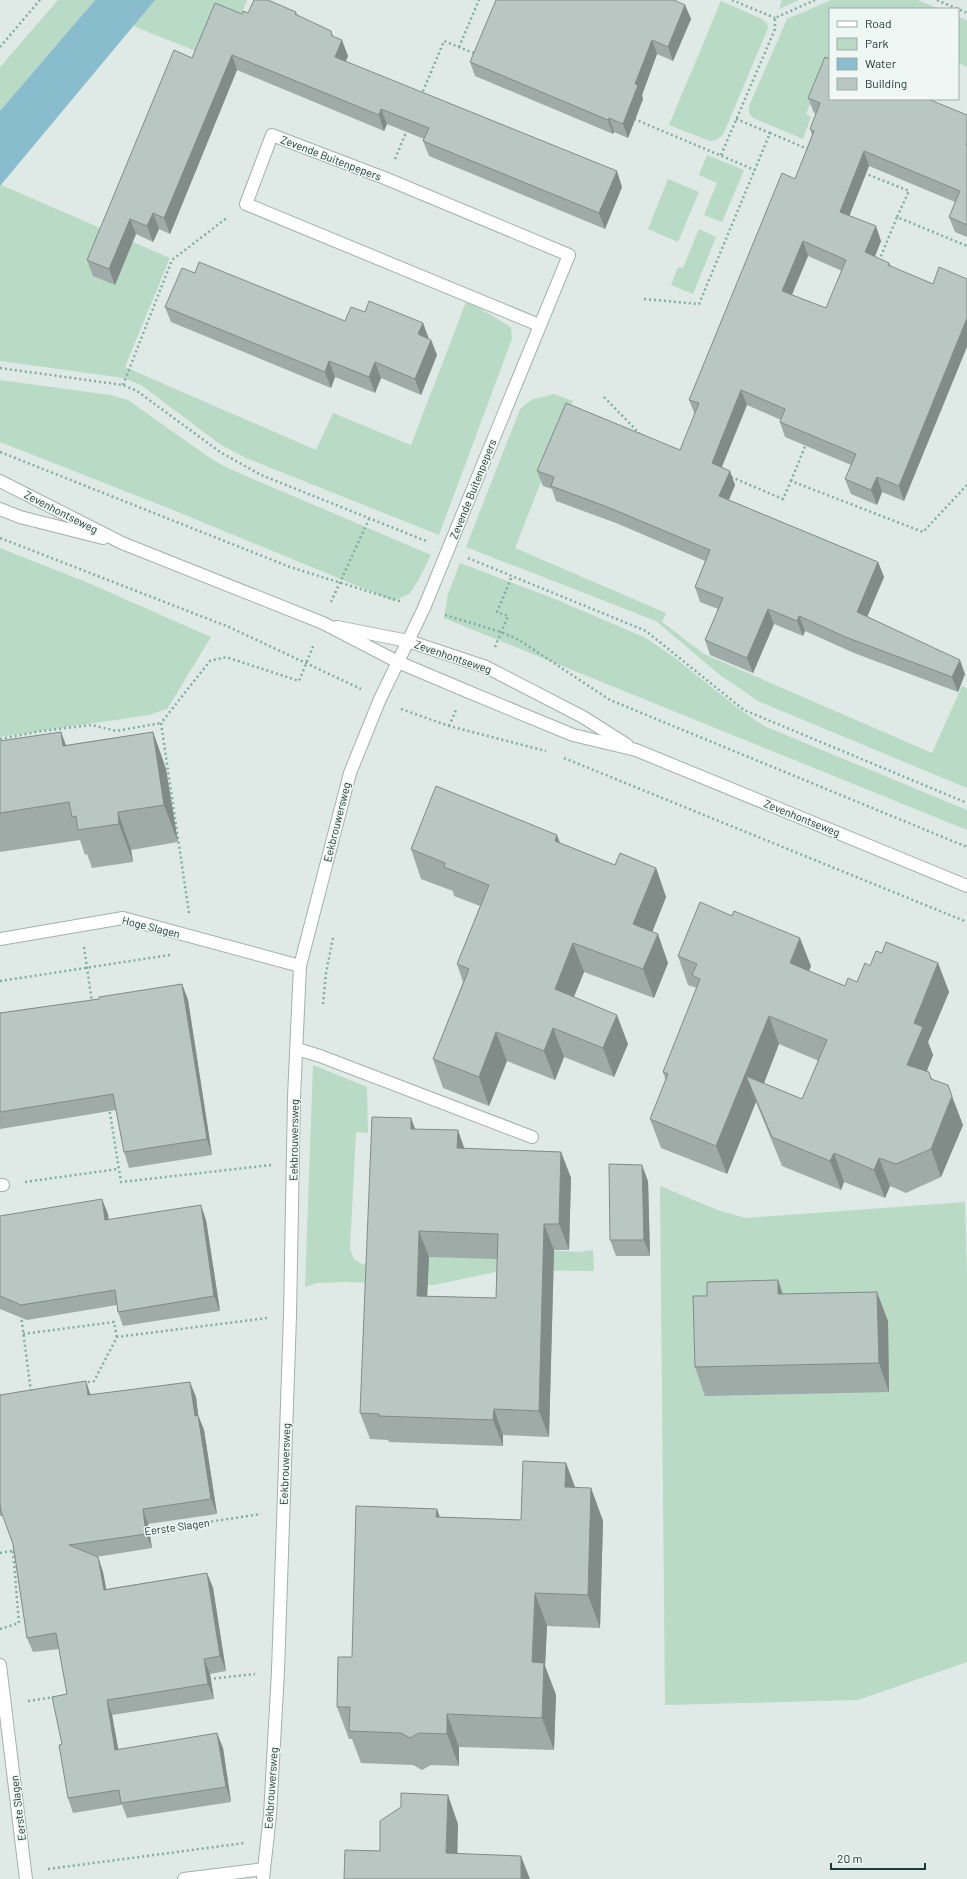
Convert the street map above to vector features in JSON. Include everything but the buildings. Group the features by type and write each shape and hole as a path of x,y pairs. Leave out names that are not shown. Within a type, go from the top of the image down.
{"street":[{"name":"Zevende Buitenpepers","path":"246,204 272,135 387,179 569,255 449,550 403,652"},
{"path":"246,204 540,325"},
{"name":"Zevenhontseweg","path":"0,481 122,543 323,623 403,652 573,735 636,750 967,886"},
{"name":"Zevenhontseweg","path":"0,509 20,517 122,543"},
{"name":"Zevenhontseweg","path":"323,623 403,652 486,667 583,717 636,750"},
{"name":"Eekbrouwersweg","path":"264,1874 278,1671 300,966 350,773 380,699 403,652"},
{"name":"Hoge Slagen","path":"0,939 123,918 192,938 300,966"},
{"path":"297,1049 320,1056 532,1137"},
{"name":"Eerste Slagen","path":"0,1665 26,1876"},
{"path":"184,1879 264,1874"}],"path":[{"path":"0,47 40,0"},
{"path":"460,47 479,0"},
{"path":"732,0 775,18 815,0"},
{"path":"937,0 955,8"},
{"path":"721,155 775,29 775,18"},
{"path":"419,101 444,41 481,56"},
{"path":"626,116 755,170"},
{"path":"736,119 814,152"},
{"path":"387,179 407,129"},
{"path":"644,298 699,304 770,133"},
{"path":"858,170 909,191 877,268"},
{"path":"123,385 172,260 246,204"},
{"path":"897,217 967,246"},
{"path":"0,368 123,385 137,391 220,452 261,475 646,631 744,710 967,803"},
{"path":"604,397 645,440"},
{"path":"725,474 783,500 809,437"},
{"path":"791,481 923,532 967,486"},
{"path":"0,739 42,731 92,725 116,731 161,723 210,661 226,657 299,681 369,519"},
{"path":"0,538 229,627 307,662 380,699"},
{"path":"396,715 399,708 449,726 552,753"},
{"path":"0,981 87,966 179,954 192,938 161,723"},
{"path":"560,756 967,922"},
{"path":"81,925 93,1005"},
{"path":"323,1007 326,973 333,936"},
{"path":"109,1106 121,1182 293,1162"},
{"path":"2,1185 118,1168"},
{"path":"20,1311 31,1392"},
{"path":"118,1337 290,1315"},
{"path":"23,1334 114,1322 118,1337 94,1381 78,1384"},
{"path":"23,1393 39,1390"},
{"name":"Eerste Slagen","path":"143,1532 284,1511"},
{"path":"0,1553 21,1550"},
{"path":"0,1629 19,1623 13,1551"},
{"path":"208,1679 278,1671"},
{"path":"6,1704 58,1697"},
{"path":"26,1876 267,1840"}],"green space":[{"path":"58,0 95,0 0,111 0,67"},
{"path":"155,0 247,0 223,62 133,26"},
{"path":"782,0 799,0 779,9"},
{"path":"831,0 918,0 938,8 829,8 829,59 806,114 811,117 803,139 753,118 749,113 749,106 787,19"},
{"path":"721,1 762,19 767,23 768,28 723,135 716,140 710,141 669,125"},
{"path":"959,17 967,20 967,67 959,63"},
{"path":"707,155 744,170 722,222 704,215 717,183 699,175"},
{"path":"668,179 699,192 678,242 648,229"},
{"path":"1,185 170,258 125,367 316,450 333,413 411,445 466,302 511,327 512,339 439,535 246,458 221,445 141,385 124,378 0,361"},
{"path":"699,229 716,237 693,294 671,285 678,267 683,268"},
{"path":"0,380 110,395 128,400 213,460 232,470 431,555 418,581 409,594 394,601 173,510 0,442"},
{"path":"554,394 573,401 515,548 666,613 662,622 704,654 932,753 962,686 967,688 967,788 758,701 720,675 656,621 466,547 520,409 531,400"},
{"path":"0,548 86,582 211,637 167,709 149,715 0,737"},
{"path":"460,563 555,599 646,638 675,658 739,709 764,726 967,810 967,830 444,618 448,594"},
{"path":"313,1065 367,1087 368,1133 356,1132 350,1249 354,1259 362,1264 383,1265 414,1251 468,1246 579,1252 593,1250 594,1271 505,1270 434,1285 344,1282 317,1283 305,1287"},
{"path":"660,1186 720,1211 745,1218 965,1202 967,1275 967,1662 858,1700 665,1705"}],"water":[{"path":"95,0 155,0 0,186 0,111"}]}
